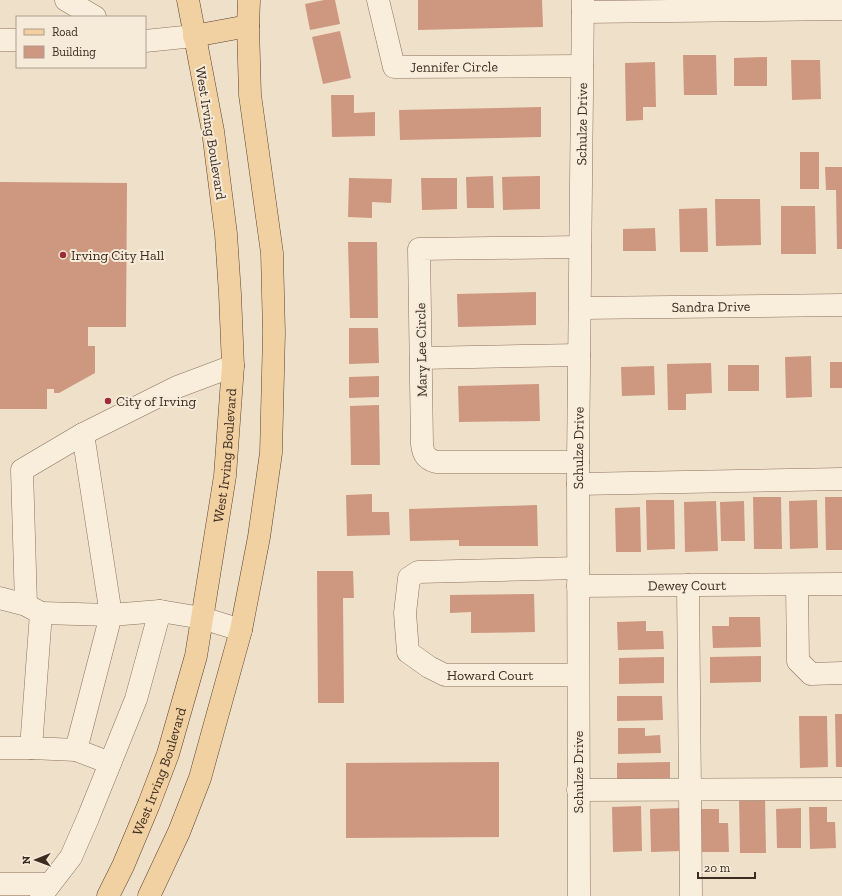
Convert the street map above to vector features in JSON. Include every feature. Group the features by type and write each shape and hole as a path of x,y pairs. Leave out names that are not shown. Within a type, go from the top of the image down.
{"main road":[{"name":"West Irving Boulevard","path":"108,896 146,811 168,754 196,656 225,476 233,366 225,226 213,131 188,0"},
{"path":"149,896 179,832 200,778 241,630 259,537 271,453 274,333 272,253 250,95 248,26 249,0"},
{"path":"194,36 248,26"}],"street":[{"path":"66,0 94,16"},
{"name":"Jennifer Circle","path":"378,0 394,67 582,66"},
{"path":"583,6 842,9"},
{"name":"Schulze Drive","path":"578,896 578,462 583,6"},
{"path":"146,41 194,36"},
{"path":"0,40 16,40"},
{"name":"Mary Lee Circle","path":"578,462 436,462 426,457 422,444 419,249 580,247"},
{"name":"Sandra Drive","path":"580,308 842,305"},
{"path":"421,358 579,355"},
{"path":"31,748 34,609 22,470 83,434 177,387 233,366"},
{"path":"76,750 111,615 83,434"},
{"path":"578,484 842,479"},
{"name":"Dewey Court","path":"408,652 406,613 409,578 418,572 578,577 688,585 842,584"},
{"path":"688,585 691,896"},
{"path":"797,585 798,661 811,674 842,673"},
{"path":"0,598 34,609 111,615 160,611 202,618 241,630"},
{"path":"0,884 45,890 71,858 136,699 160,611"},
{"name":"Howard Court","path":"408,652 429,667 445,675 578,675"},
{"path":"0,748 76,750 110,763"},
{"path":"578,790 842,789"}],"building":[{"path":"324,0 335,0 340,24 310,30 305,4"},
{"path":"418,0 542,0 543,27 418,30"},
{"path":"340,31 351,78 323,84 312,37"},
{"path":"683,55 716,55 717,95 684,95"},
{"path":"767,57 767,86 734,86 734,58"},
{"path":"791,60 820,60 821,99 792,100"},
{"path":"655,62 656,107 643,107 643,120 626,121 625,63"},
{"path":"331,95 354,95 354,113 375,112 375,136 332,137"},
{"path":"541,107 541,137 400,140 399,110"},
{"path":"800,152 819,152 819,189 800,189"},
{"path":"825,167 842,167 842,249 837,249 836,190 826,190"},
{"path":"493,176 494,208 467,208 466,177"},
{"path":"540,176 540,209 503,210 502,177"},
{"path":"349,178 392,179 391,203 372,202 372,218 348,217"},
{"path":"421,178 457,178 457,209 422,210"},
{"name":"Irving City Hall","path":"0,182 127,183 126,327 88,327 88,346 95,346 95,373 59,393 54,393 54,389 47,389 47,409 0,409"},
{"path":"715,199 760,199 761,245 716,246"},
{"path":"781,206 815,206 816,254 781,254"},
{"path":"707,208 708,252 680,252 679,209"},
{"path":"655,228 656,251 623,251 623,229"},
{"path":"348,242 377,242 378,318 350,318"},
{"path":"536,292 536,325 458,327 457,294"},
{"path":"349,328 378,328 379,363 349,364"},
{"path":"811,356 812,397 786,398 785,357"},
{"path":"830,362 842,362 842,388 830,388"},
{"path":"711,363 712,393 686,394 686,410 668,410 667,364"},
{"path":"728,365 759,365 759,391 728,391"},
{"path":"654,366 655,395 622,396 621,367"},
{"path":"379,376 379,397 349,398 349,377"},
{"path":"539,384 540,421 459,422 458,386"},
{"path":"379,405 380,465 351,465 350,406"},
{"path":"372,494 372,512 389,512 390,535 347,536 346,495"},
{"path":"753,497 781,497 782,549 754,549"},
{"path":"825,497 842,497 842,550 826,550"},
{"path":"646,500 674,500 675,549 647,550"},
{"path":"817,500 818,548 790,549 789,501"},
{"path":"716,501 718,551 685,552 684,502"},
{"path":"744,501 745,541 721,541 720,502"},
{"path":"537,505 538,546 459,546 459,540 410,541 409,509"},
{"path":"640,507 641,552 616,552 615,508"},
{"path":"317,571 353,571 354,598 343,598 344,703 318,703"},
{"path":"534,594 535,632 471,633 471,612 450,613 450,595"},
{"path":"729,617 760,617 761,647 713,648 712,626 729,626"},
{"path":"646,621 646,631 663,631 664,649 618,650 617,622"},
{"path":"761,656 761,682 710,683 710,657"},
{"path":"664,657 664,683 619,684 619,658"},
{"path":"617,696 662,696 663,720 617,721"},
{"path":"835,714 842,714 842,767 836,767"},
{"path":"799,716 827,716 828,767 800,768"},
{"path":"618,728 645,728 645,736 660,735 661,753 618,754"},
{"path":"499,762 499,837 346,838 346,763"},
{"path":"670,762 670,783 617,784 617,763"},
{"path":"765,797 766,853 740,853 739,798"},
{"path":"641,806 642,851 613,852 612,807"},
{"path":"809,807 827,807 827,822 835,822 836,848 810,849"},
{"path":"680,808 681,851 651,852 650,809"},
{"path":"801,808 801,848 777,848 776,809"},
{"path":"699,809 719,809 719,823 728,823 729,852 699,852"}],"place":[{"name":"Irving City Hall","path":"63,255"},
{"name":"City of Irving","path":"108,401"}]}
